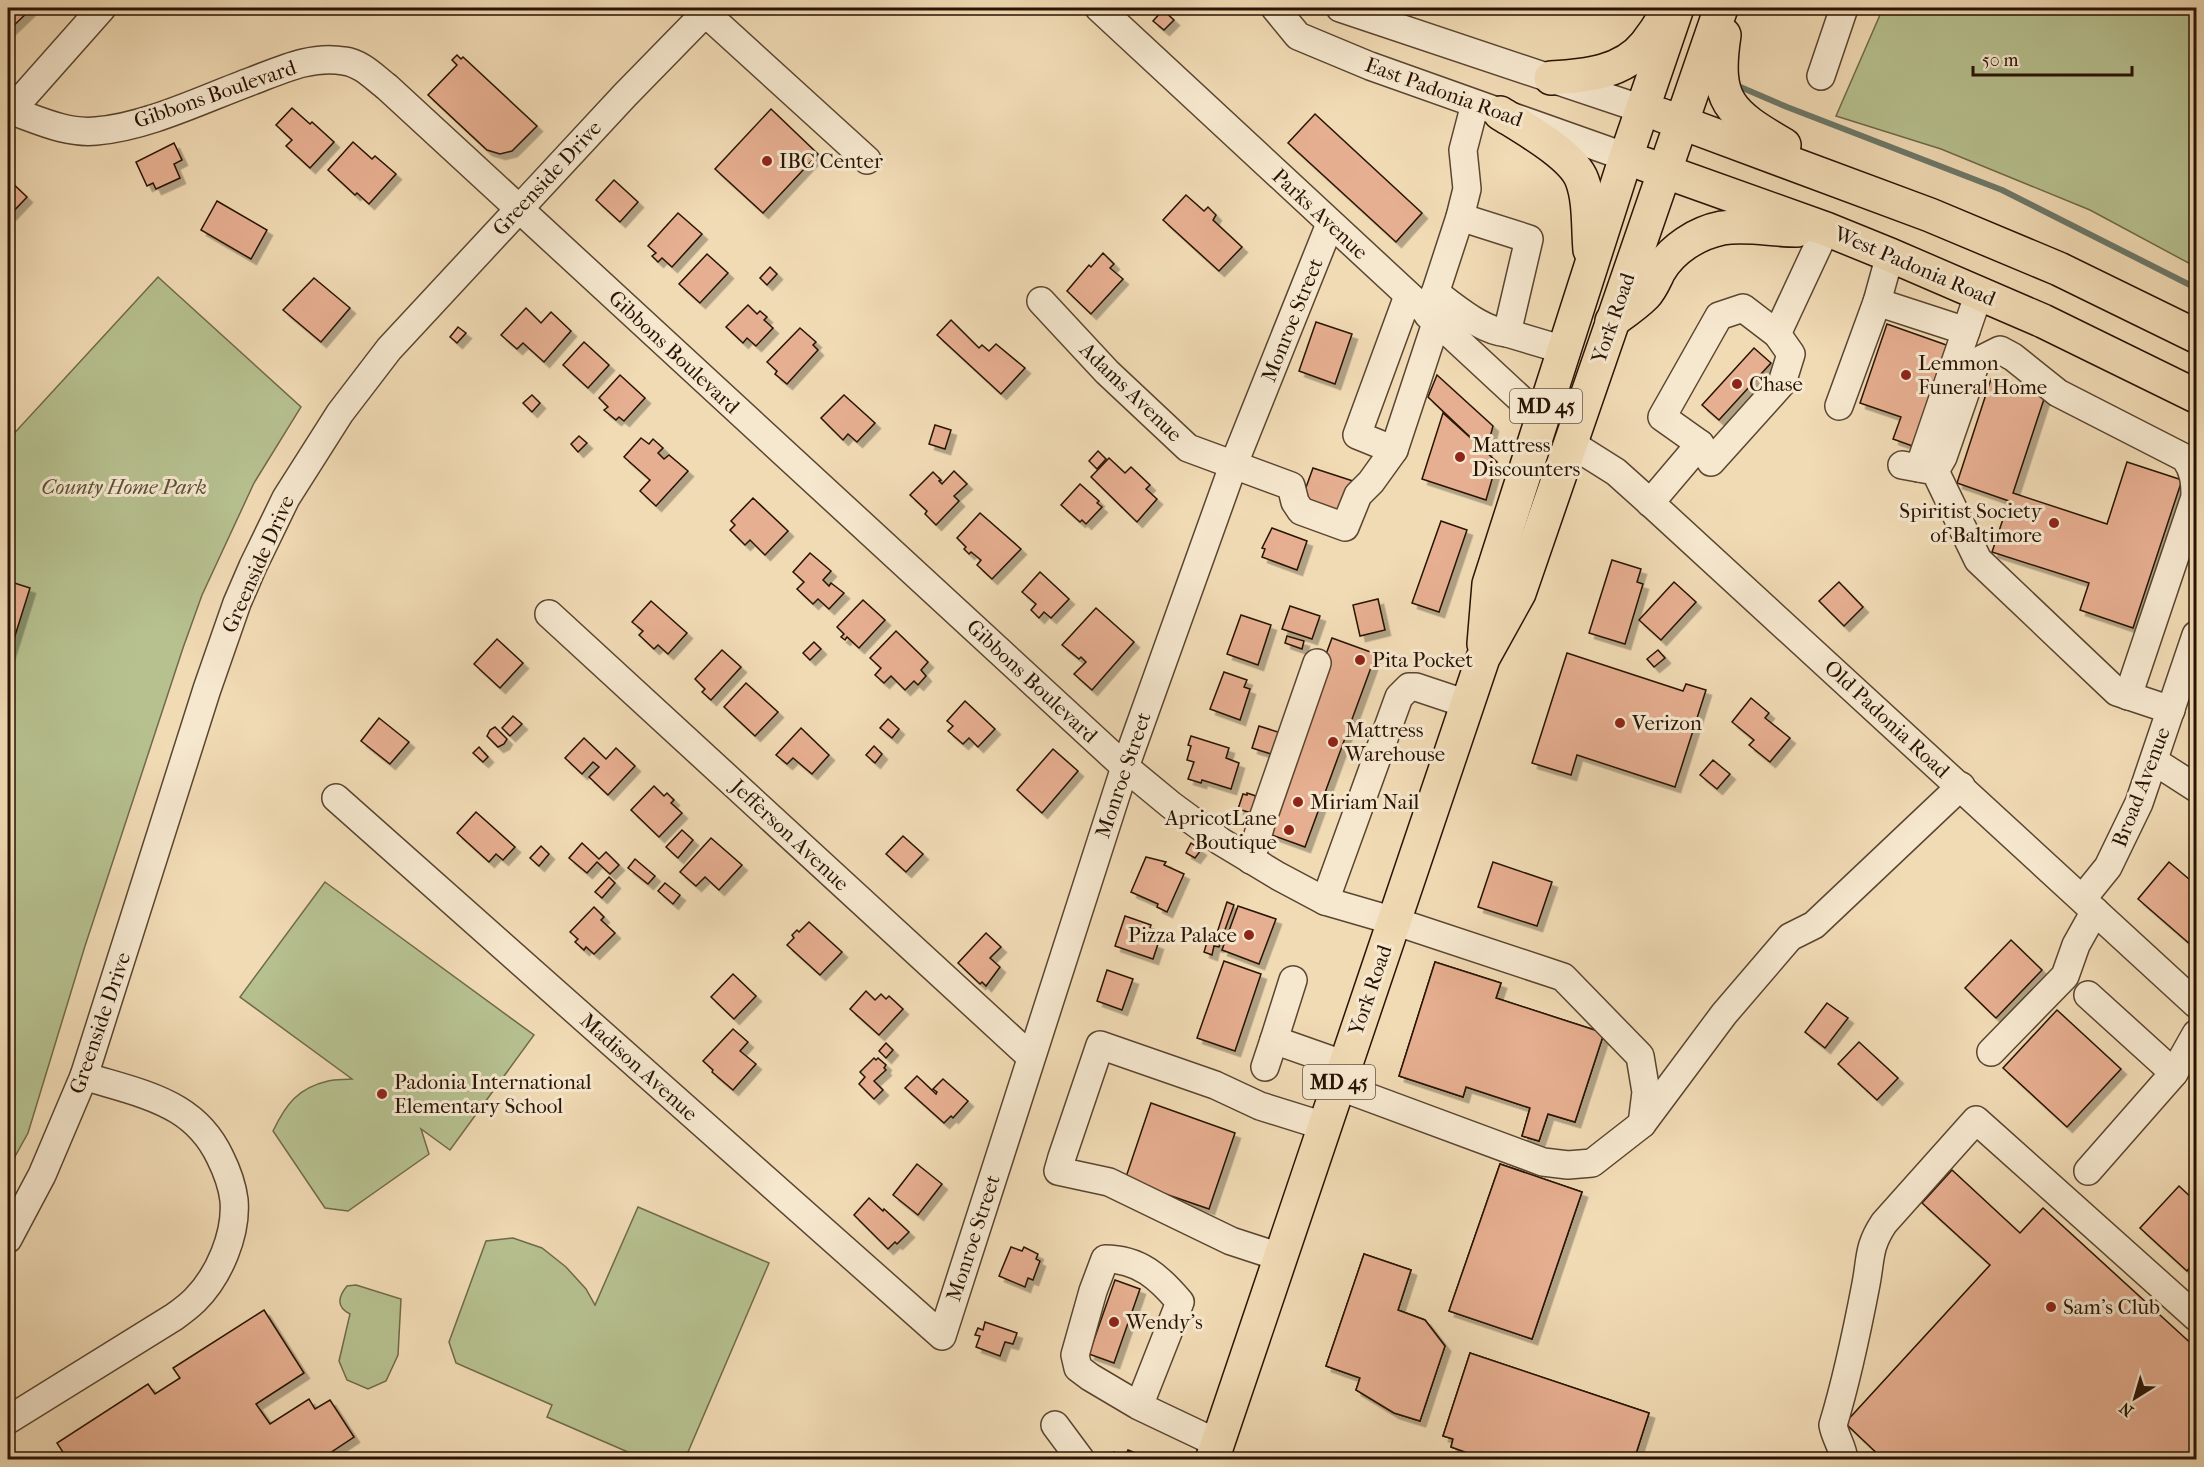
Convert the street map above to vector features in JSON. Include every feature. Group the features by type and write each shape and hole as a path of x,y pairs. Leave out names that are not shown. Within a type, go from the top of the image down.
{"main road":[{"path":"1551,78 1602,72 1624,63 1645,46 1671,8"},
{"name":"York Road","path":"1483,658 1489,584 1626,157 1677,8"},
{"name":"York Road","path":"1214,1451 1483,658 1519,593 1721,8"},
{"path":"1728,8 1720,62 1721,82 1725,97 1735,112 1751,126 1839,180"},
{"path":"1487,109 1554,149 1570,164 1582,180 1586,199 1591,266"},
{"path":"1642,109 1930,215 2060,269 2196,336"},
{"name":"West Padonia Road","path":"1626,157 1826,229 1890,255 1979,293 2196,396"},
{"path":"1612,321 1647,294 1661,268 1677,249 1701,235 1722,228 1748,226 1778,230 1826,229"}],"street":[{"name":"Gibbons Boulevard","path":"102,8 9,111 66,129 94,132 122,127 161,115 291,66 321,60 346,61 362,68 387,87 1125,767 1195,823 1251,860 1325,902 1394,921 1563,977 1640,1056 1646,1092 1642,1124"},
{"name":"Parks Avenue","path":"1099,8 1408,296 1436,308 1542,419"},
{"name":"East Padonia Road","path":"1275,8 1298,36 1370,66 1626,157"},
{"path":"1340,8 1381,14 1551,78 1642,109"},
{"path":"1821,76 1844,8"},
{"path":"705,9 867,160"},
{"name":"Greenside Drive","path":"8,1239 42,1175 84,1076 237,603 269,532 321,441 365,378 421,313 705,9"},
{"path":"1408,296 1358,435 1394,450 1436,308 1467,219 1463,150 1487,109"},
{"path":"1467,219 1529,239 1506,333"},
{"name":"Monroe Street","path":"942,1335 1125,767 1233,466 1330,224"},
{"path":"1777,334 1826,229"},
{"path":"1839,406 1877,302 1890,255"},
{"path":"1919,468 1979,293"},
{"name":"Adams Avenue","path":"1041,301 1107,372 1188,448 1291,486 1295,502 1301,511 1345,527 1358,495 1371,482 1394,450"},
{"path":"1877,302 1966,332"},
{"path":"1436,308 1496,332 1564,350"},
{"path":"1743,308 1777,334 1791,354 1782,383 1712,462 1700,444 1662,417 1719,316 1743,308"},
{"path":"1919,468 1943,458 1976,362 2000,350 2013,357 2058,393 2185,458 2192,468 2195,497 2128,696"},
{"name":"Old Padonia Road","path":"1570,443 1616,472 1961,786 2196,1004"},
{"path":"1650,503 1700,444"},
{"path":"1919,468 1977,560 2117,692 2171,710"},
{"name":"Jefferson Avenue","path":"549,614 1031,1057"},
{"name":"Broad Avenue","path":"1991,1052 2065,976 2089,905 2139,803 2196,635"},
{"path":"1251,860 1261,824 1317,663"},
{"path":"1325,902 1399,697 1409,687 1416,687 1467,704"},
{"path":"2154,761 2196,788"},
{"path":"1274,1040 1341,1075 1543,1162 1568,1165 1592,1163 1642,1124 1724,1014 1790,937 1814,924 1832,909 1961,786"},
{"name":"Madison Avenue","path":"336,798 942,1335"},
{"path":"1265,1067 1293,980"},
{"path":"2088,995 2174,1073"},
{"path":"2088,1171 2174,1073 2196,1034"},
{"path":"1280,1257 1231,1241 1109,1182 1058,1171 1100,1045 1215,1085 1260,1106 1324,1126"},
{"path":"8,1420 174,1317 195,1299 211,1279 226,1248 233,1223 234,1201 229,1174 215,1146 199,1126 179,1110 157,1099 84,1076"},
{"path":"1844,1460 1843,1452 1835,1438 1833,1425 1867,1282 1870,1250 1875,1237 1884,1223 1976,1120 2196,1317"},
{"path":"1139,1406 1180,1302 1161,1280 1141,1268 1122,1259 1105,1259 1075,1355 1078,1368 1090,1377 1214,1451"},
{"path":"1055,1425 1081,1460"}],"green space":[{"path":"1883,8 2196,8 2196,267 2090,210 1941,149 1836,116"},
{"name":"County Home Park","path":"158,277 301,407 254,483 202,595 85,946 28,1133 8,1169 8,440"},
{"path":"325,882 534,1035 450,1150 421,1129 429,1154 348,1211 325,1208 273,1131 288,1105 301,1093 328,1081 352,1079 240,997"},
{"path":"638,1207 769,1263 685,1459 644,1459 547,1417 552,1405 456,1363 449,1342 486,1241 513,1238 542,1248 566,1267 586,1289 595,1305"},
{"path":"356,1285 401,1299 398,1355 386,1381 368,1389 347,1380 339,1361 350,1314 342,1308 340,1298 347,1286"}],"building":[{"path":"8,8 32,8 8,31"},
{"path":"1163,10 1174,20 1164,30 1153,21"},
{"path":"457,55 461,59 463,57 537,126 512,151 500,154 487,150 428,95 457,65 452,60"},
{"path":"292,108 334,142 310,168 286,146 292,140 276,125"},
{"name":"IBC Center","path":"771,109 818,154 763,213 715,169"},
{"path":"1315,114 1422,213 1396,242 1288,143"},
{"path":"353,142 372,159 375,156 396,174 369,204 357,193 355,195 328,170"},
{"path":"174,143 182,160 174,164 180,178 156,189 153,183 147,186 136,162"},
{"path":"8,179 27,197 8,217"},
{"path":"614,180 638,202 620,222 596,200"},
{"path":"1186,195 1204,211 1208,207 1216,215 1213,220 1242,247 1219,271 1163,220"},
{"path":"217,201 267,230 251,259 201,230"},
{"path":"678,213 702,234 672,267 662,258 658,262 652,256 656,253 648,246"},
{"path":"1103,253 1114,264 1110,268 1123,279 1091,314 1067,291 1089,265 1091,267"},
{"path":"707,254 728,273 700,303 679,284"},
{"path":"770,267 777,274 767,285 760,278"},
{"path":"314,278 350,308 321,342 283,310"},
{"path":"748,305 757,314 760,311 767,317 764,320 773,328 756,346 747,338 743,343 726,327"},
{"path":"526,308 541,323 551,312 571,331 544,362 523,343 517,349 501,335"},
{"path":"951,320 979,348 982,345 989,351 996,344 1025,368 1001,394 937,335"},
{"path":"1316,322 1352,334 1335,384 1299,371"},
{"name":"Lemmon Funeral Home","path":"1887,324 1952,347 1918,448 1893,439 1901,417 1860,403"},
{"path":"458,327 466,333 457,343 450,337"},
{"path":"800,328 816,342 813,345 818,350 787,384 775,374 777,371 767,362"},
{"path":"584,342 609,365 588,388 563,365"},
{"name":"Chase","path":"1754,348 1771,363 1719,420 1702,405"},
{"path":"620,375 645,398 624,421 619,417 616,420 604,410 608,407 599,398"},
{"path":"1437,375 1493,426 1486,452 1428,397"},
{"path":"1991,379 2045,396 2013,493 2107,524 2127,462 2182,480 2133,628 2080,610 2089,583 1992,552 2009,501 1957,483"},
{"path":"532,395 540,403 532,412 523,403"},
{"path":"844,395 875,423 857,442 848,434 843,440 821,418"},
{"name":"Mattress Discounters","path":"1443,413 1497,462 1486,500 1422,479"},
{"path":"935,425 951,430 945,449 929,444"},
{"path":"579,436 587,443 578,452 571,444"},
{"path":"641,438 649,444 653,439 663,448 658,453 664,459 669,455 688,471 656,506 640,491 650,480 624,457"},
{"path":"1098,451 1106,459 1097,469 1089,461"},
{"path":"1109,458 1125,473 1131,467 1150,485 1146,489 1157,499 1137,522 1091,477"},
{"path":"1313,468 1356,482 1343,520 1300,504"},
{"path":"954,471 967,484 954,496 959,501 936,525 925,514 927,511 910,495 933,472 942,484"},
{"path":"1080,484 1099,501 1097,503 1102,507 1086,524 1082,520 1080,522 1061,505"},
{"path":"753,498 788,531 765,555 750,540 745,545 730,530 735,525 731,521"},
{"path":"980,513 1021,549 992,579 977,565 981,560 971,552 969,554 957,538"},
{"path":"1441,521 1467,530 1439,612 1412,603"},
{"path":"1272,528 1307,541 1297,570 1262,557 1265,549 1262,548"},
{"path":"810,553 831,571 823,580 829,586 831,583 844,593 829,609 818,599 813,604 797,589 804,582 793,572"},
{"path":"1612,560 1641,569 1637,582 1643,584 1625,644 1589,633"},
{"path":"1040,572 1069,599 1051,618 1044,612 1039,618 1031,610 1036,604 1022,592"},
{"path":"8,581 30,588 8,658"},
{"path":"1674,582 1696,602 1661,640 1639,620"},
{"path":"1839,582 1863,607 1844,626 1819,601"},
{"path":"1378,599 1385,630 1360,636 1353,605"},
{"path":"863,600 885,620 859,648 847,637 845,640 841,637 844,634 837,627"},
{"path":"651,601 687,633 668,654 658,645 654,649 639,635 643,631 632,622"},
{"path":"1290,606 1320,616 1312,639 1282,629"},
{"path":"1096,608 1134,642 1092,690 1074,674 1086,662 1062,645"},
{"path":"1241,615 1271,625 1258,665 1227,654"},
{"path":"896,631 928,662 921,670 926,676 918,685 914,681 905,690 891,676 884,683 875,675 881,668 870,658"},
{"path":"1287,636 1304,641 1302,649 1285,643"},
{"path":"1332,638 1376,654 1305,847 1261,831"},
{"path":"497,639 523,663 500,688 474,664"},
{"path":"814,642 821,649 810,660 803,653"},
{"path":"722,650 741,667 711,700 702,692 705,689 695,679"},
{"path":"1658,650 1665,658 1654,667 1647,659"},
{"name":"Verizon","path":"1567,653 1683,691 1686,684 1706,690 1675,787 1577,755 1571,775 1532,763"},
{"path":"1224,672 1247,680 1244,687 1250,689 1240,720 1210,709"},
{"path":"746,683 778,712 755,736 724,707"},
{"path":"1751,698 1769,713 1765,718 1790,738 1770,762 1749,745 1754,740 1732,722"},
{"path":"965,701 995,729 978,747 969,738 963,744 948,731 953,726 947,721"},
{"path":"513,716 522,724 510,736 502,728"},
{"path":"379,718 409,742 390,764 361,741"},
{"path":"888,719 899,729 892,738 880,728"},
{"path":"1259,726 1284,734 1281,744 1275,742 1271,754 1252,748"},
{"path":"495,727 507,739 498,747 487,736"},
{"path":"801,728 829,755 812,774 793,758 787,764 776,755"},
{"path":"1191,736 1229,748 1226,758 1239,763 1231,789 1202,780 1201,783 1188,779 1194,762 1187,760"},
{"path":"584,738 606,759 616,748 635,766 608,795 589,777 599,767 593,762 582,774 565,758"},
{"path":"874,746 882,754 875,763 866,755"},
{"path":"479,747 488,757 483,762 473,753"},
{"path":"1053,749 1078,771 1042,813 1017,790"},
{"path":"1713,760 1730,774 1717,789 1700,775"},
{"path":"654,786 664,796 667,793 674,800 671,803 682,813 659,837 631,810"},
{"path":"1247,793 1258,799 1258,815 1238,809 1243,794 1247,795"},
{"path":"476,812 515,847 503,860 496,854 489,862 457,833"},
{"path":"682,830 693,840 678,858 666,847"},
{"path":"903,836 923,854 906,872 886,854"},
{"path":"711,838 742,865 719,890 705,877 696,886 680,872"},
{"path":"582,843 599,859 606,852 619,865 610,874 597,862 587,873 569,858"},
{"path":"1191,843 1201,850 1195,858 1186,853"},
{"path":"541,846 549,854 539,866 530,858"},
{"path":"1146,857 1166,862 1164,865 1184,874 1167,912 1157,907 1158,904 1131,892"},
{"path":"635,859 655,876 648,884 628,868"},
{"path":"1493,862 1552,882 1537,926 1478,907"},
{"path":"2169,862 2196,885 2196,939 2191,945 2138,899"},
{"path":"609,877 615,883 602,898 595,892"},
{"path":"665,883 680,895 673,904 658,891"},
{"path":"1227,902 1234,905 1223,935 1217,933"},
{"name":"Pizza Palace","path":"1238,906 1276,919 1259,964 1222,950"},
{"path":"594,907 604,917 601,920 615,933 594,954 586,947 584,950 575,942 578,939 570,932"},
{"path":"1125,916 1151,925 1146,940 1158,944 1153,959 1115,946"},
{"path":"809,922 842,952 820,975 787,945 794,938 792,935 797,930 799,932"},
{"path":"1210,932 1222,936 1219,947 1214,946 1212,955 1204,952"},
{"path":"986,933 1001,947 990,958 1000,967 986,986 982,982 980,984 958,963"},
{"path":"2011,940 2042,970 1996,1018 1965,988"},
{"path":"1224,961 1261,974 1235,1051 1197,1038"},
{"path":"1435,962 1501,983 1496,998 1604,1033 1575,1122 1548,1114 1539,1141 1522,1136 1530,1108 1466,1087 1463,1097 1399,1076"},
{"path":"1435,962 1501,983 1496,998 1604,1033 1575,1122 1548,1114 1539,1141 1522,1136 1530,1108 1466,1087 1463,1097 1399,1076"},
{"path":"1107,970 1133,979 1122,1010 1097,1001"},
{"path":"733,974 756,996 734,1019 711,997"},
{"path":"866,991 875,1000 881,994 886,999 889,996 903,1009 879,1035 850,1009"},
{"path":"1827,1003 1848,1018 1825,1048 1805,1032"},
{"path":"2057,1010 2121,1069 2067,1127 2003,1068"},
{"path":"733,1029 748,1042 740,1051 756,1064 733,1090 703,1061"},
{"path":"1859,1042 1898,1078 1877,1100 1838,1064"},
{"path":"886,1043 893,1050 886,1058 879,1051"},
{"path":"874,1058 876,1060 878,1058 886,1065 884,1068 886,1070 874,1081 883,1090 874,1099 859,1084 865,1077 860,1072"},
{"path":"917,1076 936,1094 937,1092 933,1089 943,1079 968,1101 953,1118 951,1116 944,1123 905,1088"},
{"path":"1151,1103 1235,1133 1209,1209 1125,1180"},
{"path":"917,1164 942,1184 918,1215 893,1195"},
{"path":"1500,1164 1582,1192 1532,1339 1449,1311"},
{"path":"1500,1164 1582,1192 1532,1339 1449,1311"},
{"name":"Sam's Club","path":"1952,1170 2020,1233 2043,1208 2196,1348 2196,1460 1884,1460 1845,1423 1990,1265 1922,1203"},
{"path":"2179,1186 2196,1202 2196,1260 2187,1271 2140,1228"},
{"path":"869,1198 909,1232 888,1249 854,1215"},
{"path":"1011,1247 1022,1251 1024,1247 1038,1254 1036,1259 1040,1261 1033,1280 1028,1278 1025,1287 999,1276"},
{"path":"1364,1254 1411,1270 1398,1310 1425,1320 1445,1346 1420,1421 1394,1413 1356,1390 1360,1378 1326,1366"},
{"path":"1364,1254 1411,1270 1398,1310 1425,1320 1445,1346 1420,1421 1394,1413 1356,1390 1360,1378 1326,1366"},
{"name":"Wendy's","path":"1115,1280 1140,1289 1114,1363 1089,1354"},
{"path":"264,1310 304,1373 256,1404 270,1424 309,1399 315,1409 330,1400 354,1437 327,1455 330,1460 68,1460 57,1443 148,1384 155,1394 180,1378 173,1368"},
{"path":"985,1322 1017,1333 1013,1344 1005,1342 1000,1356 976,1347 980,1336 975,1335 978,1328 983,1330"},
{"path":"1470,1353 1649,1413 1634,1460 1487,1460 1451,1447 1453,1439 1443,1436"},
{"path":"1470,1353 1649,1413 1634,1460 1487,1460 1451,1447 1453,1439 1443,1436"},
{"path":"1128,1450 1148,1458 1147,1460 1110,1460 1114,1452 1125,1457"}],"waterway":[{"path":"1738,86 2002,190 2196,288"}],"place":[{"name":"IBC Center","path":"767,161"},
{"name":"Lemmon Funeral Home","path":"1906,375"},
{"name":"Chase","path":"1737,384"},
{"name":"Mattress Discounters","path":"1460,457"},
{"name":"Spiritist Society of Baltimore","path":"2054,523"},
{"name":"Pita Pocket","path":"1360,660"},
{"name":"Verizon","path":"1620,723"},
{"name":"Mattress Warehouse","path":"1333,742"},
{"name":"Miriam Nail","path":"1298,802"},
{"name":"ApricotLane Boutique","path":"1289,830"},
{"name":"Pizza Palace","path":"1249,935"},
{"name":"Padonia International Elementary School","path":"382,1094"},
{"name":"Sam's Club","path":"2051,1307"},
{"name":"Wendy's","path":"1114,1322"}]}
